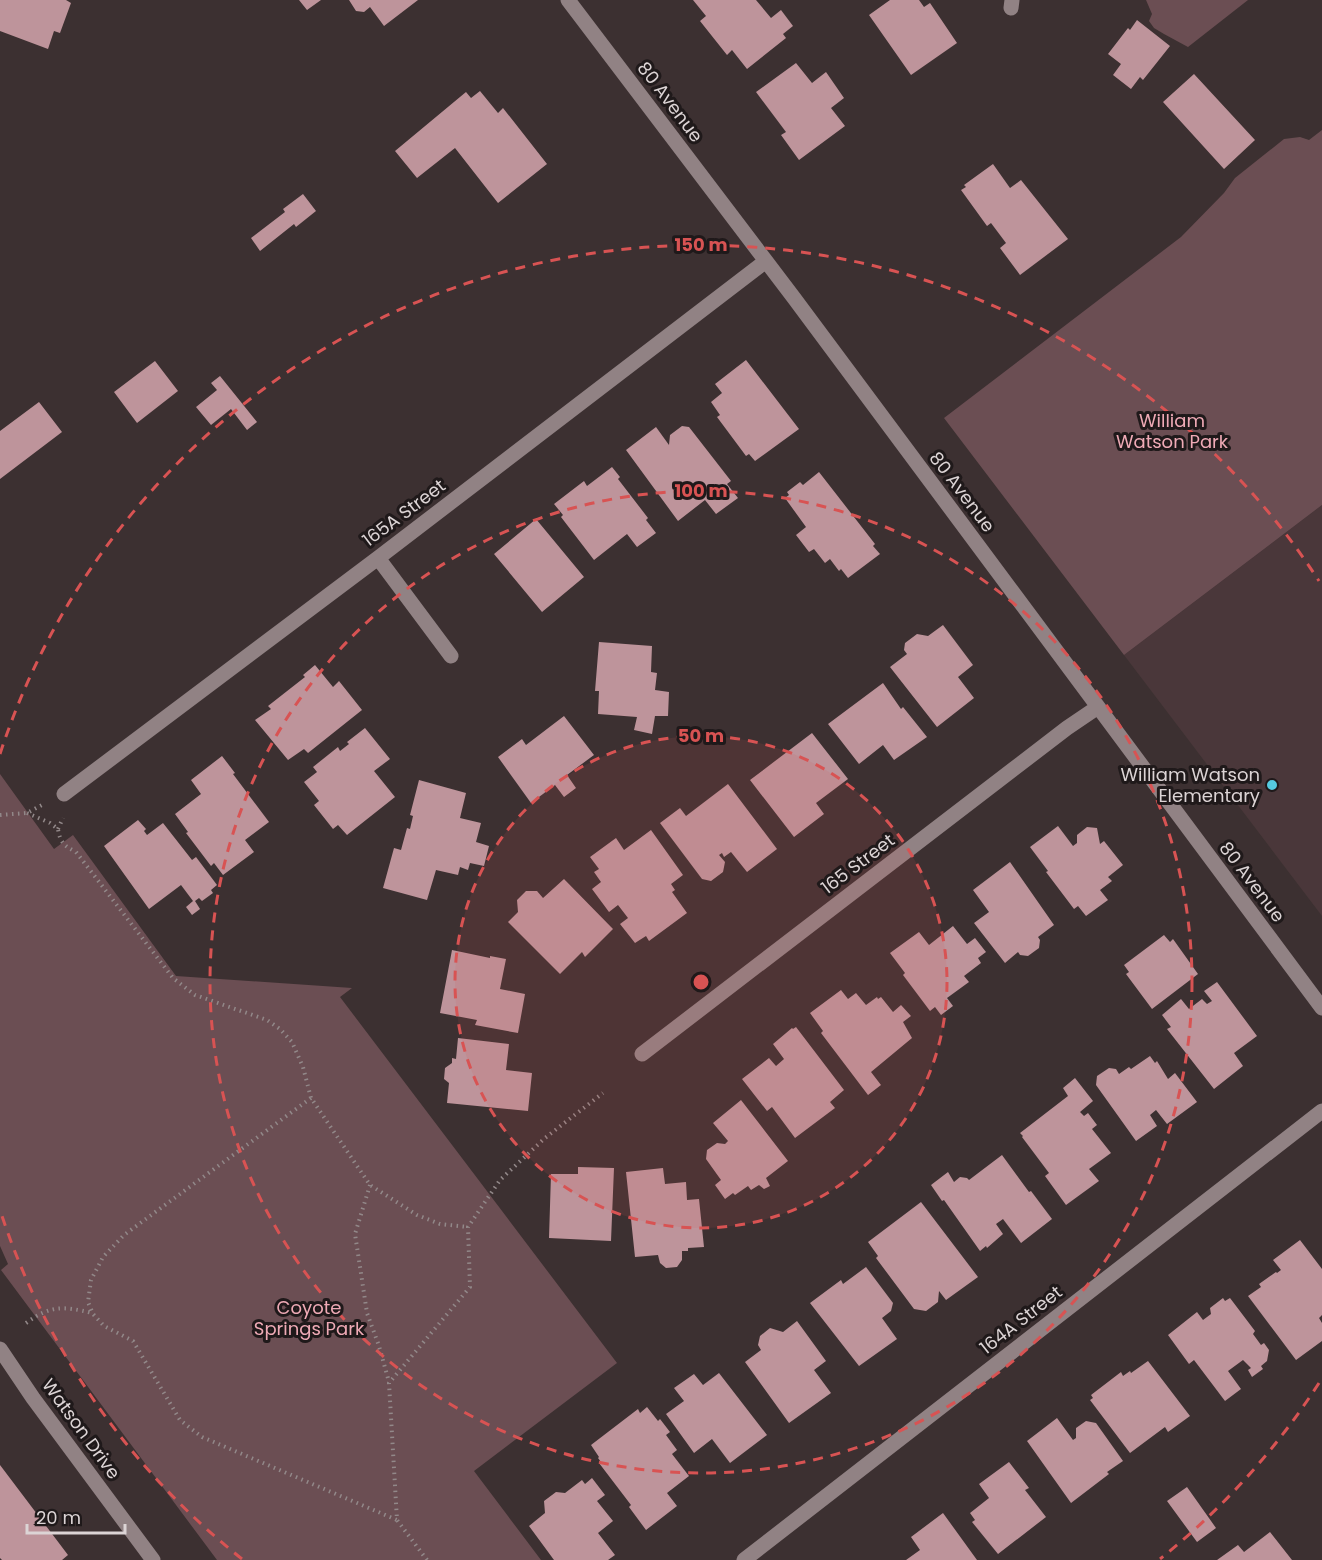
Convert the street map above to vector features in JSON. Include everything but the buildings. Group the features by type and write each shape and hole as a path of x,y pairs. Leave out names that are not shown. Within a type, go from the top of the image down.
{"street":[{"name":"80 Avenue","path":"567,0 766,261 1322,1008"},
{"name":"165A Street","path":"64,794 378,558 766,261"},
{"path":"378,558 451,656"},
{"name":"165 Street","path":"642,1054 1098,707"},
{"name":"164A Street","path":"744,1560 1322,1111"},
{"name":"Watson Drive","path":"0,1349 33,1398 153,1560"}],"path":[{"path":"0,815 27,813 64,794"},
{"path":"27,813 58,829"},
{"path":"63,818 58,829 60,840 66,848 75,852 83,860 173,978 195,994 267,1020 280,1029 292,1042 303,1067 311,1098 370,1185 417,1215 440,1224 468,1227"},
{"path":"389,1383 470,1287 468,1227 500,1180 545,1138 603,1093"},
{"path":"311,1098 124,1235 103,1257 91,1280 88,1302 93,1314 104,1326 133,1341 180,1420 202,1437 397,1520 427,1560"},
{"path":"370,1185 355,1234 367,1313 389,1383 397,1520"},
{"path":"26,1323 45,1310 74,1309 93,1314"}],"shaded area":[{"name":"William Watson Elementary","path":"1322,505 1322,916 1124,655"}],"green space":[{"path":"1146,0 1248,0 1188,47 1154,28 1149,21 1152,14"},
{"name":"William Watson Park","path":"1322,130 1322,505 1124,655 944,418 1181,237 1224,193 1235,178 1284,139 1300,137 1309,140"},
{"name":"Coyote Springs Park","path":"0,774 54,849 73,835 176,976 352,988 340,997 617,1363 474,1471 541,1560 217,1560 1,1270 8,1264 0,1246"}],"place":[{"name":"William Watson Elementary","path":"1272,785"}]}
